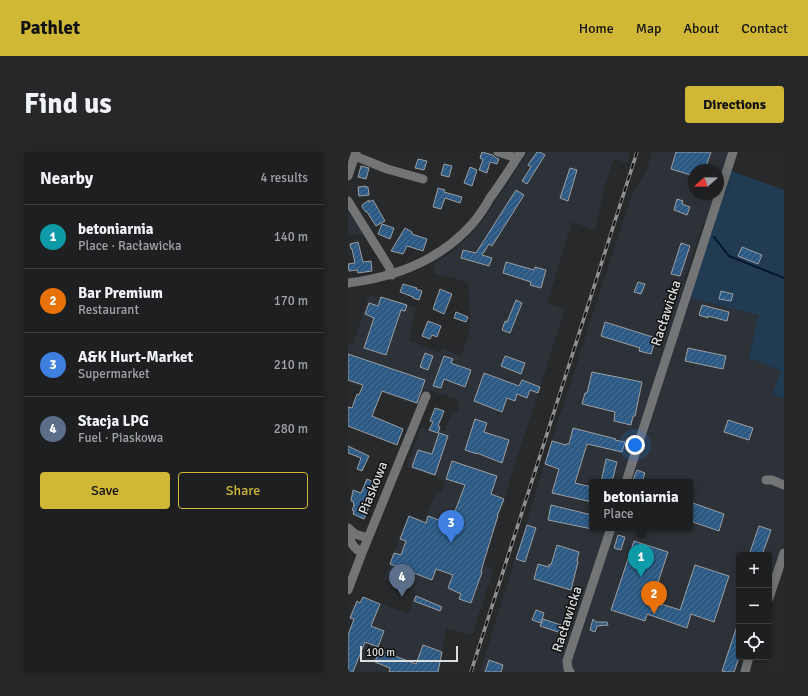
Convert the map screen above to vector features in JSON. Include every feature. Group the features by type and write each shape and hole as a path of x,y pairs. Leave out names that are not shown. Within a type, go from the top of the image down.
{"street":[{"path":"348,283 366,281 412,268 431,257 459,237 478,217 519,155 498,152"},
{"name":"Racławicka","path":"627,479 733,152"},
{"path":"348,176 356,154 387,169 423,179"},
{"path":"348,201 392,274"},
{"name":"Piaskowa","path":"348,590 426,396"},
{"path":"766,480 772,480 784,485"},
{"path":"348,528 355,534 368,538"},
{"name":"Racławicka","path":"570,672 567,661 610,531"},
{"path":"348,533 353,546 362,553"},
{"path":"772,589 784,553"},
{"path":"744,672 749,660"}],"shaded area":[{"path":"528,152 630,152 627,163 614,159 605,186 595,230 572,222 547,303 565,309 484,565 494,568 472,635 446,628 438,672 354,672 380,603 409,614 416,591 384,579 408,515 424,521 436,492 440,494 445,481 407,467 421,427 438,434 440,430 444,431 453,410 457,413 459,409 457,399 423,389 417,405 348,382 348,344 353,344 369,295 381,297 416,308 409,340 440,353 442,348 461,356 468,337 470,315 468,283 450,276 448,278 435,274 433,264 456,249 484,219"},
{"path":"652,152 730,152 724,170 724,164 688,164 688,200 714,200 706,223 703,223 685,279 682,296 758,315 749,358 781,371 772,394 784,399 784,540 772,577 772,552 736,552 736,660 739,660 735,672 480,672 557,424 631,197 646,172"},
{"path":"731,171 784,190 784,399 772,394 781,371 749,358 758,315 689,298 721,200 724,200 724,192"},
{"path":"348,212 363,234 348,235"}],"building":[{"path":"482,152 493,155 499,159 497,164 490,162 487,173 479,170 483,160 480,158"},
{"path":"537,152 545,155 527,184 522,181 531,167 528,165"},
{"path":"676,152 711,152 707,164 688,164 688,174 671,169"},
{"path":"418,159 427,161 424,170 415,168"},
{"path":"444,164 452,166 449,177 441,175"},
{"path":"361,166 369,168 366,179 358,177"},
{"path":"470,167 477,170 472,186 464,183"},
{"path":"570,168 577,170 568,201 560,198"},
{"path":"366,186 365,187 368,187 369,195 359,196 358,187"},
{"path":"438,188 445,190 444,192 462,197 460,203 445,198 441,209 433,207"},
{"path":"516,190 524,195 492,246 489,244 482,255 492,258 489,266 461,258 463,250 476,253"},
{"path":"677,199 683,201 682,204 690,207 687,215 674,210"},
{"path":"369,200 369,202 373,200 385,221 376,226 362,207 362,205"},
{"path":"382,224 394,228 390,239 378,234"},
{"path":"405,228 412,232 412,234 427,239 423,251 407,246 403,254 391,251"},
{"path":"358,242 363,262 371,261 372,271 358,273 357,270 349,271 348,264 355,263 350,244"},
{"path":"681,243 690,246 680,276 671,274"},
{"path":"742,247 762,255 758,264 738,256"},
{"path":"506,262 534,270 535,267 546,270 541,288 530,285 531,282 503,273"},
{"path":"638,282 645,284 641,294 634,292"},
{"path":"403,284 422,291 419,300 400,292"},
{"path":"440,289 452,294 444,314 433,309"},
{"path":"721,291 733,294 731,301 719,299"},
{"path":"381,297 407,305 405,311 401,310 386,355 364,348 374,318 365,314 369,303 378,306"},
{"path":"516,300 522,303 510,333 502,330"},
{"path":"702,305 729,312 727,321 699,315"},
{"path":"456,312 468,317 466,322 454,318"},
{"path":"428,321 441,326 437,337 432,335 430,339 422,336"},
{"path":"605,322 656,338 651,354 639,351 640,348 601,336"},
{"path":"688,348 726,356 723,369 685,361"},
{"path":"425,353 433,356 428,370 420,367"},
{"path":"348,354 425,380 417,403 382,391 372,416 403,429 397,445 348,426 348,407 352,408 357,394 359,395 363,385 348,380"},
{"path":"444,356 453,359 451,363 471,370 465,387 444,379 441,388 433,386"},
{"path":"505,356 525,363 521,374 501,366"},
{"path":"592,372 642,382 635,416 633,416 631,425 614,421 615,412 582,404 585,393 587,393"},
{"path":"484,373 519,386 522,380 540,387 538,393 530,390 527,398 517,394 515,401 507,398 502,412 474,401"},
{"path":"435,408 444,411 438,426 440,427 438,433 429,430 433,422 430,421"},
{"path":"475,419 487,423 484,432 509,440 502,463 465,450"},
{"path":"728,420 753,428 749,440 724,432"},
{"path":"573,428 625,442 622,452 587,444 575,483 589,486 589,501 552,493 559,469 545,464 552,441 566,445 569,444"},
{"path":"439,433 448,436 435,475 412,467 418,450 432,454"},
{"path":"348,446 369,456 362,471 357,469 361,458 348,453"},
{"path":"606,459 617,462 613,479 602,479"},
{"path":"452,461 497,476 491,494 504,499 497,516 481,571 482,572 471,603 459,599 461,594 448,588 453,575 436,569 432,580 390,564 394,553 401,555 406,541 400,539 409,516 426,523 428,516 450,524 465,485 446,479"},
{"path":"637,470 645,473 643,479 633,479"},
{"path":"367,479 378,484 364,519 353,514 354,511 352,510 354,506 353,501 351,501 353,490 361,493"},
{"path":"693,503 724,514 719,531 693,522"},
{"path":"551,505 589,514 589,528 548,520"},
{"path":"527,525 536,528 525,562 516,559"},
{"path":"759,526 771,530 763,552 750,552"},
{"path":"618,535 625,537 621,550 614,548"},
{"path":"634,541 668,552 652,601 680,610 695,565 729,576 714,622 691,614 687,628 647,614 645,621 611,610"},
{"path":"557,545 579,552 571,590 534,579 538,564 549,567 549,564 551,565"},
{"path":"416,596 442,607 440,611 414,601"},
{"path":"363,597 380,604 371,626 384,631 378,647 365,642 353,672 348,672 348,635 354,619 350,618 357,601 360,603"},
{"path":"536,610 544,613 541,623 532,620"},
{"path":"543,619 564,626 561,633 540,626"},
{"path":"593,619 596,622 607,622 608,625 597,626 595,632 590,630"},
{"path":"736,629 736,660 738,660 734,672 722,671"},
{"path":"423,645 442,652 438,672 389,672 390,668 375,662 379,650 416,664"},
{"path":"489,660 503,665 501,672 485,672"}],"waterway":[{"path":"714,237 729,256 784,278"}],"railway":[{"path":"471,672 637,152"}],"place":[{"name":"A&K Hurt-Market","path":"451,543"},
{"name":"betoniarnia","path":"641,577"},
{"name":"Stacja LPG","path":"402,597"},
{"name":"Bar Premium","path":"654,614"}]}
